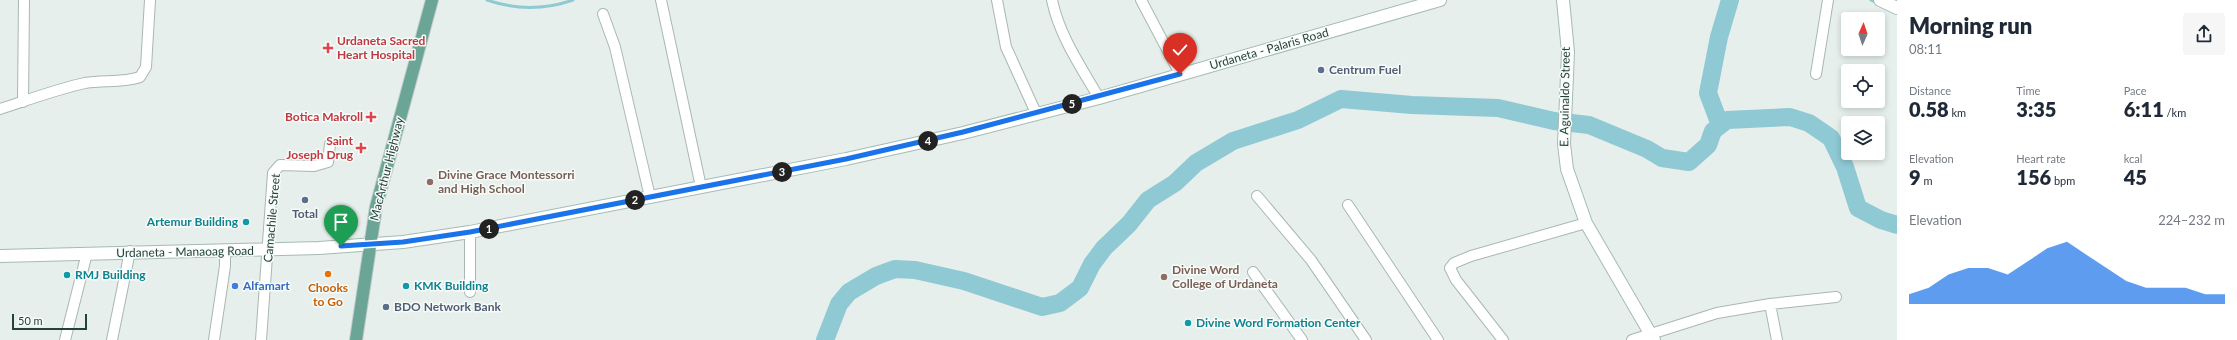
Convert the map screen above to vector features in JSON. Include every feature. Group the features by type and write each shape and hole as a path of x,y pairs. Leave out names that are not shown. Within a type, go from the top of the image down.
{"main road":[{"name":"MacArthur Highway","path":"356,340 370,245 387,162 432,0"},
{"name":"Urdaneta - Palaris Road","path":"370,245 470,232 846,159 1099,98 1440,0"},
{"name":"E. Aguinaldo Street","path":"1563,0 1568,52 1564,144 1567,169 1586,222 1653,337"},
{"path":"1880,0 1897,8"},
{"name":"Urdaneta - Manaoag Road","path":"0,256 130,251 269,251 370,245"}],"street":[{"path":"23,102 24,0"},
{"path":"0,109 76,86 94,82 129,80 140,76 146,67 150,0"},
{"path":"661,0 701,187"},
{"path":"997,0 1006,47 1036,112"},
{"path":"1052,0 1057,21 1064,36 1099,98"},
{"path":"1141,0 1180,74"},
{"path":"1816,74 1828,0"},
{"path":"602,14 615,47 650,197"},
{"name":"Camachile Street","path":"261,340 275,170 280,165 322,165 328,162 330,144"},
{"path":"1257,196 1311,260 1366,340"},
{"path":"1348,205 1438,340"},
{"path":"1503,340 1456,280 1450,268 1454,262 1586,222"},
{"path":"470,232 470,292"},
{"path":"112,340 130,251"},
{"path":"214,340 225,251"},
{"path":"65,340 87,253"},
{"path":"1253,272 1302,340"},
{"path":"1632,340 1653,337 1717,313 1770,304 1836,297"},
{"path":"1770,304 1777,340"}],"waterway":[{"path":"487,0 509,6 530,8 551,6 573,0"},
{"path":"1720,125 1708,93 1719,37 1730,0"},
{"path":"1871,0 1877,3"},
{"path":"825,340 839,304 849,292 876,276 895,269 915,270 964,281 1042,307 1060,303 1080,288 1092,264 1104,248 1129,224 1148,200 1175,183 1196,163 1233,141 1298,120 1341,99 1412,105 1498,108 1554,121 1589,125 1647,149 1662,158 1689,162 1708,145 1713,131 1727,120 1790,117 1809,123 1831,138 1845,167 1858,208 1881,220 1897,225"}],"place":[{"name":"Urdaneta Sacred Heart Hospital","path":"328,48"},
{"name":"Centrum Fuel","path":"1321,70"},
{"name":"Botica Makroll","path":"371,117"},
{"name":"Saint Joseph Drug","path":"361,148"},
{"name":"Divine Grace Montessorri and High School","path":"430,182"},
{"name":"Total","path":"305,200"},
{"name":"Artemur Building","path":"246,222"},
{"name":"Chooks to Go","path":"328,274"},
{"name":"RMJ Building","path":"67,275"},
{"name":"Divine Word College of Urdaneta","path":"1164,277"},
{"name":"Alfamart","path":"235,286"},
{"name":"KMK Building","path":"406,286"},
{"name":"BDO Network Bank","path":"386,307"},
{"name":"Divine Word Formation Center","path":"1188,323"}],"route":[{"path":"341,246 403,242 470,232 846,159 1099,98 1164,80 1180,74"}]}
